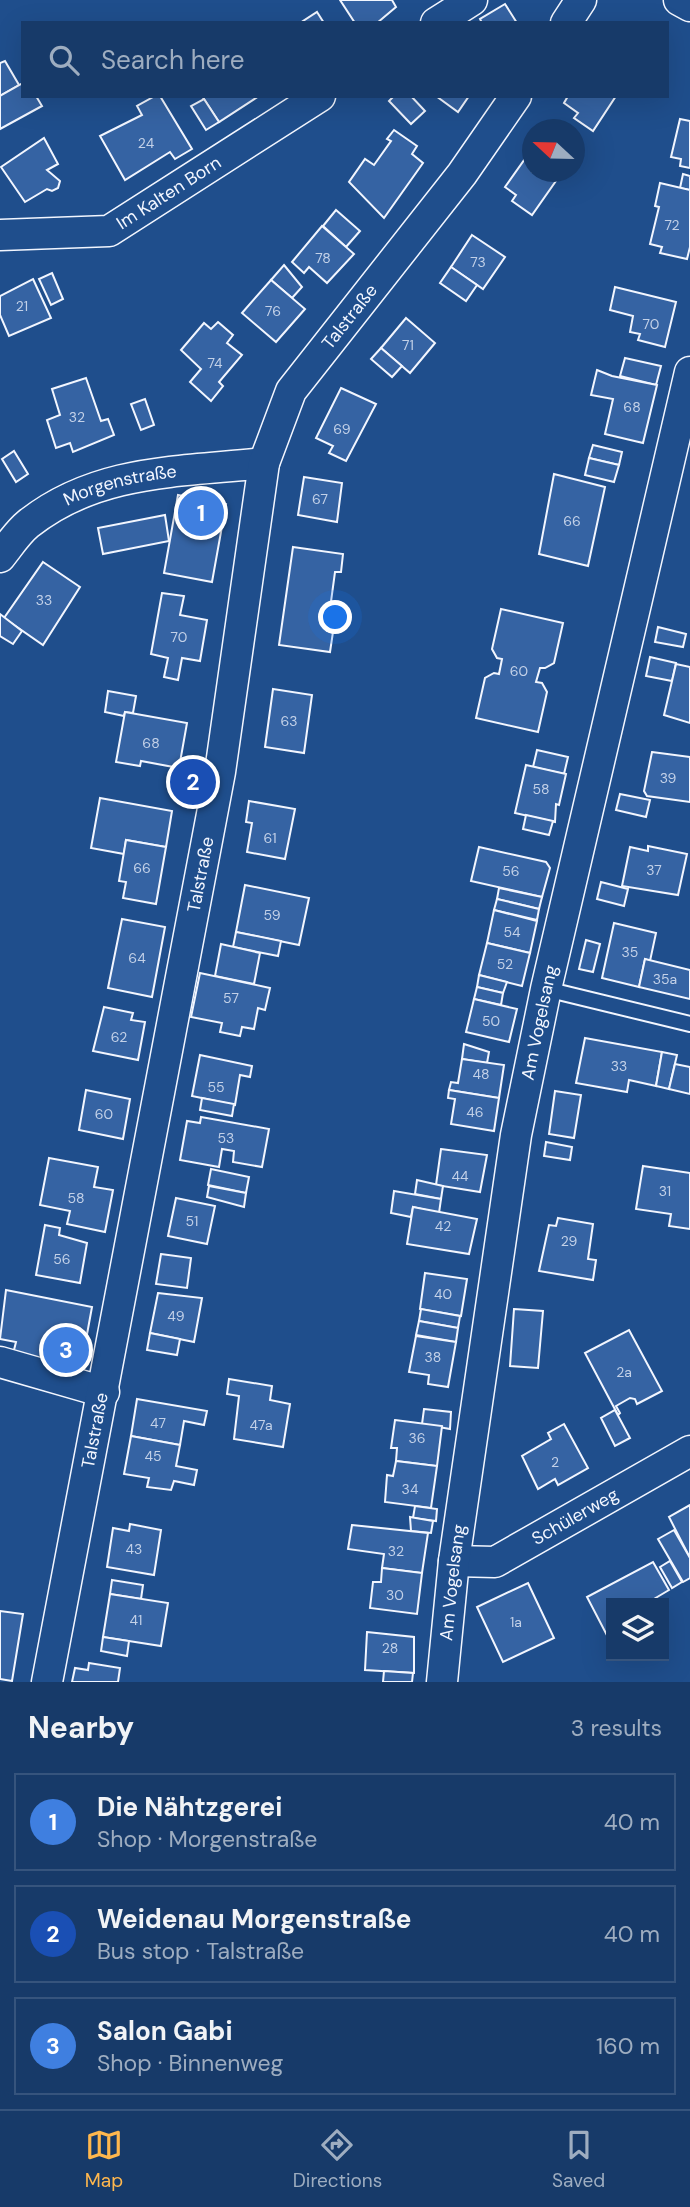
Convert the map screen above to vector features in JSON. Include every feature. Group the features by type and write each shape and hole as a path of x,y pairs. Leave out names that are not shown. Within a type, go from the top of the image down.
{"street":[{"path":"439,21 472,0"},
{"path":"567,21 581,0"},
{"path":"679,0 690,6"},
{"name":"Im Kalten Born","path":"0,235 109,231 317,98"},
{"name":"Talstraße","path":"47,1682 220,772 264,463 291,391 462,174 515,98"},
{"name":"Am Vogelsang","path":"442,1682 454,1561 516,1135 547,989 690,372"},
{"name":"Morgenstraße","path":"0,557 25,526 64,499 112,480 264,463"},
{"path":"0,1362 104,1392"},
{"name":"Schülerweg","path":"454,1561 495,1562 690,1451"}],"lane":[{"path":"547,989 690,1024"}],"building":[{"path":"340,0 392,0 396,7 379,21 354,21"},
{"path":"505,4 516,21 481,21 480,19"},
{"path":"317,12 323,21 303,21"},
{"path":"5,61 19,85 0,96 0,63"},
{"path":"21,84 21,98 37,98 42,106 0,129 0,96"},
{"path":"151,98 161,98 192,149 175,159 170,152 125,180 100,136 142,115 137,106"},
{"path":"203,98 256,98 219,122"},
{"path":"392,98 413,98 425,111 411,124 389,101"},
{"path":"439,98 468,98 458,112"},
{"path":"567,98 615,98 593,131 585,126 585,119 574,118 578,113 564,103"},
{"path":"204,99 219,122 206,130 191,106"},
{"path":"680,119 690,121 690,168 680,166 681,159 671,157"},
{"path":"394,130 417,146 412,154 423,163 384,218 349,182 365,159 374,165 391,141 387,139"},
{"path":"44,138 58,164 47,170 60,181 58,188 52,191 47,189 25,202 1,167"},
{"path":"522,163 522,182 555,182 532,215 512,201 516,195 505,187"},
{"path":"683,174 690,176 690,190 680,188"},
{"path":"660,183 690,190 690,247 687,259 660,253 662,247 650,244 659,207 655,206"},
{"path":"336,210 360,231 346,247 323,226"},
{"path":"322,226 354,254 327,283 309,267 304,273 292,262"},
{"path":"472,235 505,257 483,289 451,267"},
{"path":"284,265 302,287 292,298 271,280"},
{"path":"451,267 477,285 466,301 440,283"},
{"path":"52,273 63,299 51,305 39,279"},
{"path":"33,279 51,318 9,336 0,315 0,296"},
{"path":"271,280 305,309 276,342 242,313"},
{"path":"615,287 676,302 665,347 638,340 640,334 630,332 633,316 610,310"},
{"path":"406,318 435,343 410,373 381,348"},
{"path":"218,322 233,335 227,343 242,355 219,382 223,386 211,401 190,382 201,369 181,350 204,323 211,329"},
{"path":"381,348 402,366 392,377 371,359"},
{"path":"625,358 661,366 656,385 620,376"},
{"path":"597,370 612,376 657,385 643,443 605,434 613,399 591,395"},
{"path":"86,378 101,421 108,419 114,435 73,452 70,443 56,448 47,420 60,415 52,389"},
{"path":"341,388 376,404 346,461 329,453 333,446 316,438"},
{"path":"145,399 154,425 141,430 131,404"},
{"path":"593,445 622,452 619,465 589,458"},
{"path":"14,451 28,474 16,482 2,459"},
{"path":"589,458 619,465 614,482 585,475"},
{"path":"554,474 605,487 588,566 539,554"},
{"path":"304,477 342,483 337,522 298,515"},
{"path":"178,495 226,504 212,582 164,573"},
{"path":"165,515 169,541 103,554 98,528"},
{"path":"293,547 343,554 341,572 335,572 327,631 333,632 330,652 279,645"},
{"path":"43,562 80,587 43,645 4,618"},
{"path":"162,593 184,596 180,615 207,620 200,661 182,658 178,680 164,677 168,658 151,654"},
{"path":"501,609 563,623 554,663 540,668 536,682 542,683 547,692 538,732 476,718 485,678 494,673 499,674 502,659 497,658 492,649"},
{"path":"0,614 22,631 13,644 0,636"},
{"path":"658,627 686,634 683,647 655,642"},
{"path":"650,657 676,663 672,681 646,676"},
{"path":"676,664 690,667 690,723 664,715"},
{"path":"273,689 312,695 304,753 265,747"},
{"path":"108,691 136,696 133,713 125,712 124,716 105,712"},
{"path":"125,712 187,723 179,768 141,761 140,766 116,762"},
{"path":"537,750 568,757 564,774 533,767"},
{"path":"652,752 690,757 690,802 647,796 644,791"},
{"path":"526,765 566,774 559,805 556,804 555,822 515,813"},
{"path":"620,794 650,800 646,817 616,810"},
{"path":"100,798 172,811 166,847 126,840 124,854 91,848"},
{"path":"249,801 295,809 285,859 247,852 252,823 246,822"},
{"path":"526,815 553,821 549,835 523,829"},
{"path":"126,840 166,847 156,904 123,898 126,882 119,881"},
{"path":"648,846 687,854 678,895 622,886 630,847 648,851"},
{"path":"479,847 546,862 550,868 542,897 471,881"},
{"path":"601,882 628,889 624,906 597,899"},
{"path":"245,885 309,898 299,945 236,932"},
{"path":"499,888 542,897 539,909 497,899"},
{"path":"497,899 539,909 537,920 494,910"},
{"path":"494,910 537,921 530,953 487,943"},
{"path":"122,919 165,927 152,997 108,988"},
{"path":"614,923 656,933 650,961 645,959 639,987 602,978"},
{"path":"236,932 281,941 278,956 233,947"},
{"path":"586,940 600,944 593,972 579,969"},
{"path":"487,943 530,953 522,986 479,975"},
{"path":"221,944 260,953 254,984 215,976"},
{"path":"645,959 690,970 690,999 639,987"},
{"path":"200,973 270,988 265,1010 258,1008 254,1029 242,1027 240,1036 220,1032 222,1023 191,1017"},
{"path":"479,975 507,982 503,993 477,987"},
{"path":"477,987 503,993 501,1005 474,999"},
{"path":"474,999 517,1009 509,1042 466,1032"},
{"path":"104,1007 133,1013 131,1020 145,1022 138,1060 93,1051"},
{"path":"585,1038 662,1052 656,1086 629,1080 627,1092 576,1083"},
{"path":"464,1044 489,1052 487,1063 462,1059"},
{"path":"662,1052 677,1055 669,1089 656,1086"},
{"path":"200,1055 252,1066 250,1077 240,1075 235,1105 192,1096"},
{"path":"462,1059 504,1065 499,1098 449,1090 451,1082 458,1083"},
{"path":"675,1064 690,1067 690,1094 669,1089"},
{"path":"86,1090 130,1099 123,1139 79,1130"},
{"path":"449,1090 499,1098 494,1131 451,1124 455,1099 448,1098"},
{"path":"555,1091 581,1095 574,1138 549,1134"},
{"path":"202,1098 234,1104 232,1116 200,1110"},
{"path":"201,1117 269,1129 262,1167 233,1162 234,1151 222,1149 219,1167 180,1160 187,1121 200,1123"},
{"path":"546,1142 572,1147 570,1160 544,1156"},
{"path":"441,1149 487,1155 480,1192 436,1185"},
{"path":"49,1158 98,1167 94,1187 113,1190 105,1232 67,1224 70,1211 40,1205"},
{"path":"643,1166 690,1173 690,1229 669,1226 671,1214 636,1209"},
{"path":"211,1169 249,1177 246,1193 208,1185"},
{"path":"417,1180 443,1186 441,1199 415,1194"},
{"path":"209,1186 246,1193 244,1207 207,1197"},
{"path":"394,1191 441,1199 439,1213 413,1207 411,1217 391,1213"},
{"path":"176,1198 215,1206 207,1244 168,1236"},
{"path":"413,1207 477,1219 469,1254 407,1244"},
{"path":"558,1218 593,1224 588,1259 596,1260 593,1280 539,1271 549,1225 556,1226"},
{"path":"45,1225 60,1228 59,1235 87,1243 80,1283 36,1275"},
{"path":"161,1254 191,1258 187,1288 156,1284"},
{"path":"425,1273 467,1279 461,1316 420,1309"},
{"path":"6,1290 92,1307 81,1367 13,1354 16,1342 0,1339"},
{"path":"158,1293 202,1298 194,1342 150,1333"},
{"path":"421,1309 460,1316 458,1328 419,1321"},
{"path":"514,1309 543,1311 538,1368 510,1366"},
{"path":"419,1321 458,1328 456,1342 416,1335"},
{"path":"629,1330 662,1391 637,1404 635,1399 630,1398 616,1406 620,1413 618,1415 585,1353"},
{"path":"150,1333 180,1339 177,1355 147,1350"},
{"path":"416,1336 456,1342 448,1387 428,1384 429,1375 409,1372"},
{"path":"229,1379 272,1386 270,1400 290,1404 283,1447 234,1439 239,1396 227,1394"},
{"path":"137,1399 207,1411 204,1425 184,1421 180,1445 131,1436"},
{"path":"424,1409 451,1412 450,1429 422,1424"},
{"path":"615,1410 630,1438 615,1446 601,1418"},
{"path":"395,1420 442,1426 437,1466 396,1461 397,1448 391,1448"},
{"path":"564,1424 588,1468 558,1485 555,1479 538,1489 522,1456 551,1439 548,1433"},
{"path":"131,1436 180,1445 176,1466 197,1470 194,1485 174,1481 171,1490 147,1487 149,1478 124,1474"},
{"path":"396,1461 437,1466 431,1508 385,1502 387,1475 393,1476"},
{"path":"690,1505 690,1558 669,1517"},
{"path":"415,1506 437,1509 436,1521 413,1518"},
{"path":"410,1517 433,1521 431,1533 411,1531"},
{"path":"130,1524 161,1530 154,1575 107,1567 113,1528 129,1531"},
{"path":"352,1525 428,1533 422,1573 382,1568 384,1554 348,1549"},
{"path":"674,1530 690,1558 690,1578 683,1582 658,1539"},
{"path":"670,1561 682,1582 672,1588 660,1567"},
{"path":"653,1562 669,1590 655,1598 606,1598 606,1633 587,1597"},
{"path":"382,1568 422,1573 417,1614 370,1608 373,1582 381,1582"},
{"path":"112,1580 143,1585 141,1599 110,1594"},
{"path":"528,1583 554,1638 503,1662 477,1607"},
{"path":"110,1594 168,1603 161,1646 103,1637"},
{"path":"0,1611 23,1614 12,1681 0,1679"},
{"path":"367,1632 414,1637 414,1673 365,1670"},
{"path":"103,1637 129,1641 127,1656 101,1651"},
{"path":"89,1663 120,1668 118,1682 72,1682 75,1668 88,1670"},
{"path":"384,1671 413,1673 412,1682 383,1682"}],"place":[{"name":"Die Nähtzgerei","path":"201,513"},
{"name":"Weidenau Morgenstraße","path":"193,782"},
{"name":"Salon Gabi","path":"66,1350"}]}
